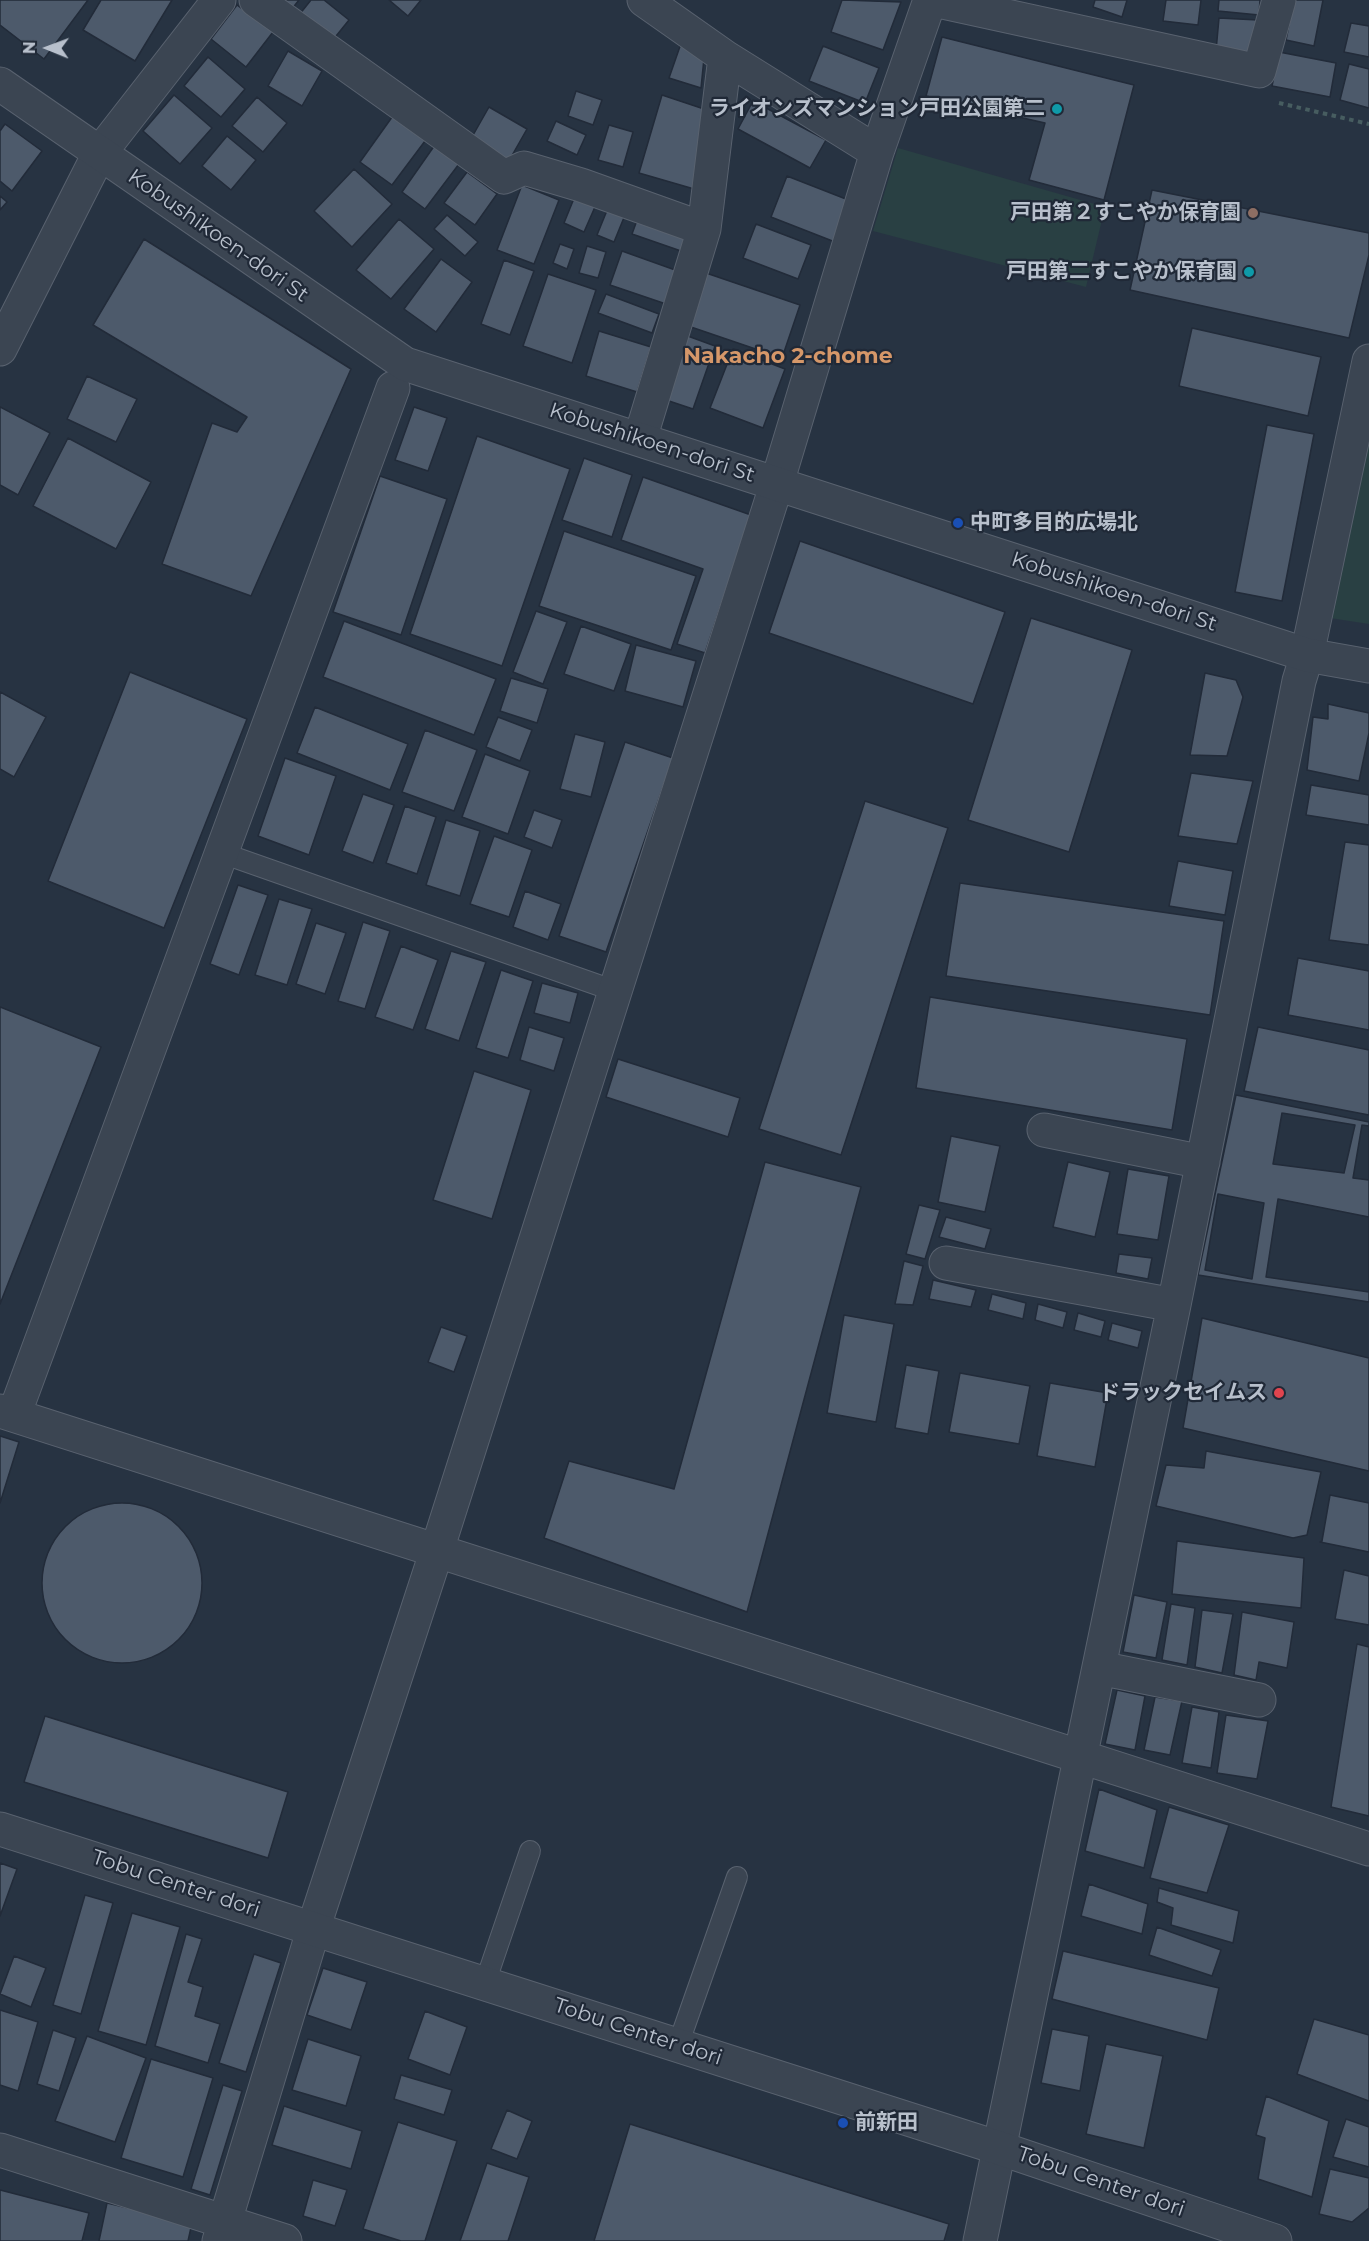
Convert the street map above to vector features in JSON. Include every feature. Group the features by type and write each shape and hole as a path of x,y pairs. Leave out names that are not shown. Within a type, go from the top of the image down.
{"street":[{"path":"0,349 99,154 219,0"},
{"path":"256,0 504,177 524,168 581,185 704,229"},
{"path":"644,0 724,57 878,152"},
{"path":"222,2232 316,1919 437,1550 777,483 878,152 931,0 1259,71 1280,0"},
{"path":"640,439 704,229 724,57"},
{"name":"Kobushikoen-dori St","path":"0,84 405,364 1307,655 1369,666"},
{"path":"980,2241 1174,1305 1299,681 1307,655 1369,361"},
{"path":"393,388 222,853 7,1413 1369,1849"},
{"path":"1044,1130 1203,1162"},
{"path":"946,1263 1174,1305"},
{"path":"1099,1668 1259,1700"},
{"name":"Tobu Center dori","path":"0,1828 316,1919 485,1983 999,2148 1275,2241"},
{"path":"0,2150 222,2232 285,2241"}],"lane":[{"path":"222,853 615,992"},
{"path":"485,1983 530,1851"},
{"path":"678,2045 737,1877"}],"path":[{"path":"1271,101 1369,124"}],"green space":[{"path":"898,148 1105,207 1086,287 873,231"},
{"path":"1369,438 1369,624 1330,618"}],"building":[{"path":"0,0 88,0 44,59 0,25"},
{"path":"101,0 172,0 135,61 83,30"},
{"path":"278,0 299,0 291,10"},
{"path":"311,0 324,0 349,20 328,46 295,20"},
{"path":"389,0 421,0 408,16"},
{"path":"842,0 901,2 883,50 831,32"},
{"path":"1095,0 1127,0 1122,17 1093,7"},
{"path":"1166,0 1201,0 1198,25 1163,21"},
{"path":"1219,0 1260,0 1259,15 1218,11"},
{"path":"1294,0 1323,0 1314,46 1286,40"},
{"path":"237,5 273,32 246,67 211,39"},
{"path":"1219,18 1258,20 1252,56 1216,51"},
{"path":"1351,23 1369,26 1369,57 1344,52"},
{"path":"685,32 705,48 701,88 669,78"},
{"name":"ライオンズマンション戸田公園第二","path":"942,37 1134,85 1104,200 1029,180 1045,123 926,96"},
{"path":"823,46 879,68 865,103 809,81"},
{"path":"288,51 322,71 302,106 268,86"},
{"path":"1279,52 1336,63 1330,97 1272,86"},
{"path":"208,57 245,89 221,117 184,86"},
{"path":"1349,64 1369,69 1369,108 1340,100"},
{"path":"576,91 602,100 593,125 568,116"},
{"path":"174,95 212,128 180,164 143,131"},
{"path":"662,95 707,110 701,191 639,173"},
{"path":"257,97 287,123 263,152 232,126"},
{"path":"753,101 826,140 810,168 738,129"},
{"path":"489,107 527,129 506,166 468,144"},
{"path":"395,113 428,137 392,185 360,162"},
{"path":"556,121 586,135 577,155 547,141"},
{"path":"5,124 42,151 12,191 0,181 0,131"},
{"path":"609,125 633,132 623,167 598,160"},
{"path":"227,136 256,160 231,190 202,166"},
{"path":"437,142 462,160 425,209 402,192"},
{"path":"354,169 392,204 352,247 314,211"},
{"path":"467,172 497,194 475,225 444,203"},
{"path":"787,176 851,201 835,242 771,217"},
{"path":"522,185 559,200 534,264 497,250"},
{"name":"戸田第二すこやか保育園","path":"1152,190 1369,233 1369,255 1349,338 1130,290"},
{"path":"577,191 598,200 584,232 564,223"},
{"path":"0,196 7,202 0,210"},
{"path":"608,208 625,215 614,242 597,235"},
{"path":"640,212 689,229 681,251 632,234"},
{"path":"447,215 478,242 465,256 434,229"},
{"path":"399,219 434,249 391,299 356,270"},
{"path":"756,224 811,245 798,279 743,258"},
{"path":"144,239 351,369 251,596 162,564 212,423 237,432 247,417 93,325"},
{"path":"560,244 574,249 567,269 553,263"},
{"path":"587,246 606,252 598,278 579,273"},
{"path":"622,251 678,271 666,304 610,285"},
{"path":"441,259 472,282 436,332 404,309"},
{"path":"504,260 534,271 510,335 481,324"},
{"path":"706,273 800,305 782,358 688,326"},
{"path":"548,274 596,290 572,363 523,346"},
{"path":"606,294 659,314 652,333 598,313"},
{"path":"1192,328 1321,357 1308,416 1179,386"},
{"path":"599,331 651,347 637,392 586,376"},
{"path":"685,335 715,346 693,409 663,399"},
{"path":"733,349 785,369 763,428 710,408"},
{"path":"87,376 137,399 116,442 67,419"},
{"path":"0,407 50,433 18,495 0,485"},
{"path":"414,407 447,418 428,471 395,460"},
{"path":"1267,425 1314,434 1282,601 1235,592"},
{"path":"477,436 570,469 502,666 410,634"},
{"path":"68,438 151,482 116,549 33,506"},
{"path":"584,458 632,475 612,537 562,520"},
{"path":"380,476 447,499 401,635 333,612"},
{"path":"643,477 751,515 705,653 677,644 703,569 621,540"},
{"path":"564,531 696,576 671,650 539,606"},
{"path":"800,541 1005,612 973,704 769,633"},
{"path":"536,611 567,622 543,684 513,672"},
{"path":"1031,618 1132,650 1069,852 968,820"},
{"path":"344,621 496,679 474,735 323,677"},
{"path":"581,626 631,644 614,691 564,674"},
{"path":"636,645 696,661 683,707 625,691"},
{"path":"130,672 247,719 164,928 48,881"},
{"path":"1205,673 1236,680 1243,697 1227,756 1190,755"},
{"path":"511,678 548,689 537,723 500,711"},
{"path":"0,692 46,717 14,777 0,769"},
{"path":"1328,704 1369,713 1369,733 1359,781 1307,770 1313,717 1328,719"},
{"path":"315,707 408,744 390,790 297,753"},
{"path":"498,717 532,730 520,761 486,747"},
{"path":"425,730 477,750 454,811 402,792"},
{"path":"575,734 605,742 591,797 560,789"},
{"path":"625,742 673,758 606,952 559,936"},
{"path":"485,754 530,771 508,834 462,817"},
{"path":"285,758 336,776 309,855 258,836"},
{"path":"1191,773 1253,781 1237,844 1178,836"},
{"path":"1311,785 1369,795 1369,825 1306,815"},
{"path":"363,794 394,805 373,863 342,851"},
{"path":"865,801 948,828 841,1155 759,1129"},
{"path":"405,806 436,817 417,874 386,863"},
{"path":"534,810 562,820 552,848 524,837"},
{"path":"446,820 480,831 460,896 426,885"},
{"path":"494,836 532,850 509,917 470,904"},
{"path":"1345,842 1369,845 1369,945 1329,940"},
{"path":"1178,861 1233,871 1225,915 1169,906"},
{"path":"960,883 1224,921 1210,1015 946,976"},
{"path":"238,885 268,895 239,975 210,964"},
{"path":"525,891 561,904 548,940 513,927"},
{"path":"279,899 312,909 287,985 255,975"},
{"path":"363,922 390,931 365,1009 338,1001"},
{"path":"316,923 346,933 325,994 296,984"},
{"path":"401,946 438,960 413,1030 375,1017"},
{"path":"451,951 486,962 459,1041 425,1029"},
{"path":"1298,958 1369,971 1369,1030 1288,1015"},
{"path":"501,970 533,981 508,1058 476,1048"},
{"path":"542,983 578,993 570,1023 534,1013"},
{"path":"930,997 1187,1039 1172,1130 916,1088"},
{"path":"0,1007 101,1047 0,1304"},
{"path":"529,1027 564,1038 554,1071 520,1060"},
{"path":"1258,1027 1369,1050 1369,1115 1244,1091"},
{"path":"618,1059 740,1098 728,1137 606,1097"},
{"path":"474,1071 531,1090 492,1219 433,1200"},
{"path":"1236,1095 1369,1122 1369,1302 1198,1275"},
{"path":"1282,1113 1355,1125 1344,1173 1273,1164"},
{"path":"1362,1125 1369,1126 1369,1180 1353,1178"},
{"path":"951,1136 1000,1146 985,1212 938,1202"},
{"path":"765,1162 861,1187 747,1612 544,1538 569,1461 674,1489"},
{"path":"1068,1162 1110,1172 1095,1237 1053,1227"},
{"path":"1128,1169 1169,1176 1158,1240 1117,1234"},
{"path":"1218,1194 1264,1203 1252,1279 1205,1270"},
{"path":"1278,1199 1369,1217 1369,1292 1266,1277"},
{"path":"919,1205 940,1210 925,1259 906,1254"},
{"path":"946,1217 991,1229 985,1249 939,1237"},
{"path":"1119,1254 1152,1258 1148,1279 1116,1273"},
{"path":"904,1261 923,1266 913,1305 895,1304"},
{"path":"933,1280 976,1290 971,1307 929,1299"},
{"path":"992,1294 1026,1303 1023,1319 988,1310"},
{"path":"1038,1304 1067,1312 1063,1328 1035,1320"},
{"path":"1078,1313 1105,1321 1101,1337 1074,1330"},
{"path":"844,1315 894,1324 876,1422 827,1413"},
{"name":"ドラックセイムス","path":"1202,1318 1369,1358 1369,1471 1183,1428"},
{"path":"1112,1323 1142,1331 1138,1348 1108,1340"},
{"path":"441,1327 467,1336 454,1372 428,1362"},
{"path":"906,1365 939,1371 928,1434 895,1428"},
{"path":"960,1373 1030,1386 1019,1444 949,1432"},
{"path":"1050,1383 1108,1393 1095,1467 1037,1456"},
{"path":"0,1436 19,1442 0,1503"},
{"path":"1206,1451 1321,1472 1307,1535 1293,1538 1156,1506 1166,1465 1204,1468"},
{"path":"1330,1495 1369,1503 1369,1552 1320,1542"},
{"path":"122,1503 138,1504 153,1509 167,1516 179,1526 189,1538 196,1552 201,1567 201,1599 196,1614 189,1628 179,1640 167,1650 153,1657 138,1662 122,1663 106,1662 91,1657 77,1650 65,1640 55,1628 48,1614 43,1599 42,1583 43,1567 48,1552 55,1538 65,1526 77,1516 91,1509 106,1504"},
{"path":"1177,1541 1304,1558 1301,1608 1172,1594"},
{"path":"1344,1570 1369,1576 1369,1625 1335,1619"},
{"path":"1134,1595 1167,1602 1156,1658 1123,1652"},
{"path":"1171,1604 1195,1608 1187,1665 1162,1660"},
{"path":"1202,1610 1233,1614 1222,1673 1195,1667"},
{"path":"1242,1612 1294,1622 1287,1668 1259,1662 1256,1680 1234,1675"},
{"path":"1357,1644 1369,1647 1369,1816 1331,1807"},
{"path":"1117,1690 1145,1696 1135,1750 1105,1744"},
{"path":"1155,1697 1182,1701 1170,1755 1144,1750"},
{"path":"1192,1707 1219,1712 1211,1768 1182,1763"},
{"path":"1226,1715 1268,1721 1257,1779 1217,1773"},
{"path":"45,1716 288,1792 268,1858 24,1782"},
{"path":"1099,1789 1157,1810 1144,1868 1085,1851"},
{"path":"1169,1807 1229,1825 1207,1893 1150,1878"},
{"path":"0,1863 17,1869 0,1916"},
{"path":"1089,1884 1148,1904 1142,1934 1081,1916"},
{"path":"1159,1888 1239,1911 1233,1943 1171,1925 1173,1908 1157,1902"},
{"path":"85,1895 113,1903 81,2014 53,2005"},
{"path":"132,1913 180,1927 146,2045 98,2031"},
{"path":"1157,1927 1221,1950 1212,1976 1149,1955"},
{"path":"186,1934 202,1939 188,1982 203,1987 195,2016 220,2024 208,2063 155,2046"},
{"path":"1063,1951 1219,1988 1207,2040 1052,1999"},
{"path":"254,1954 281,1963 246,2072 219,2063"},
{"path":"14,1956 46,1968 31,2007 0,1994"},
{"path":"323,1968 367,1982 351,2030 307,2015"},
{"path":"0,2010 38,2022 18,2091 0,2085"},
{"path":"425,2011 467,2027 450,2075 408,2059"},
{"path":"1314,2019 1369,2035 1369,2101 1297,2074"},
{"path":"1052,2029 1089,2036 1080,2091 1041,2083"},
{"path":"53,2030 76,2038 59,2091 37,2084"},
{"path":"87,2036 146,2058 115,2142 55,2121"},
{"path":"308,2039 361,2056 346,2106 292,2090"},
{"path":"1106,2044 1163,2056 1144,2148 1086,2134"},
{"path":"151,2059 213,2078 183,2177 121,2158"},
{"path":"401,2075 452,2090 444,2115 394,2099"},
{"path":"223,2085 242,2091 210,2195 191,2189"},
{"path":"1266,2096 1329,2121 1312,2197 1258,2179 1265,2138 1256,2135"},
{"path":"284,2106 362,2131 351,2169 272,2145"},
{"path":"507,2110 532,2121 517,2159 491,2149"},
{"path":"1346,2119 1369,2127 1369,2167 1333,2157"},
{"path":"398,2122 457,2141 425,2241 401,2241 363,2229"},
{"path":"630,2124 949,2224 944,2241 594,2241"},
{"path":"487,2163 529,2177 508,2241 460,2241"},
{"path":"1330,2169 1369,2178 1369,2208 1352,2222 1319,2214"},
{"path":"313,2180 347,2190 335,2226 303,2216"},
{"path":"0,2190 89,2213 82,2241 0,2241"},
{"path":"107,2203 192,2223 188,2241 99,2241"}],"place":[{"name":"ライオンズマンション戸田公園第二","path":"1057,109"},
{"name":"戸田第２すこやか保育園","path":"1253,213"},
{"name":"戸田第二すこやか保育園","path":"1249,272"},
{"name":"中町多目的広場北","path":"958,523"},
{"name":"ドラックセイムス","path":"1279,1393"},
{"name":"前新田","path":"843,2123"}],"district":[{"name":"Nakacho 2-chome","path":"788,357"}]}
